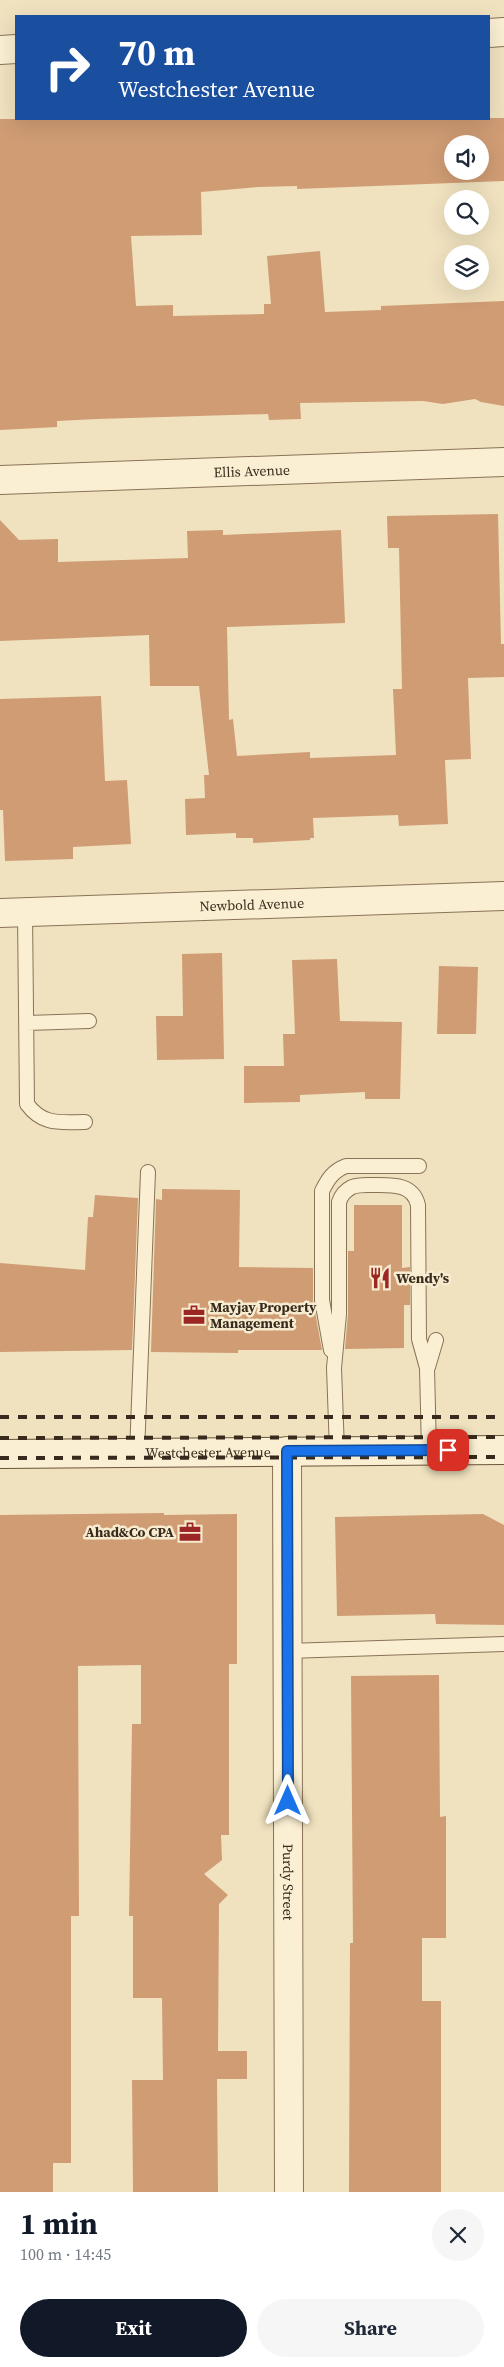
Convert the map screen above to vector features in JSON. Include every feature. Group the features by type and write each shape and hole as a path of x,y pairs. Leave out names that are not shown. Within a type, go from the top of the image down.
{"street":[{"path":"490,32 504,32"},
{"path":"0,50 15,49"},
{"name":"Ellis Avenue","path":"0,480 504,462"},
{"name":"Newbold Avenue","path":"12,913 504,896"},
{"name":"Westchester Avenue","path":"0,1454 504,1450"},
{"name":"Purdy Street","path":"287,1451 289,2192"}],"lane":[{"path":"12,913 27,1023 27,1104 35,1115 48,1122 85,1122"},
{"path":"27,1023 89,1021"},
{"path":"334,1368 322,1300 322,1191 330,1176 346,1166 419,1166"},
{"path":"137,1453 148,1172"},
{"path":"337,1451 334,1368 339,1314 339,1202 352,1187 391,1185 399,1185 411,1192 416,1197 418,1204 419,1338 427,1368 429,1450"},
{"path":"427,1368 436,1340"},
{"path":"287,1650 504,1644"}],"building":[{"path":"490,118 504,118 504,181 297,189 297,186 258,187 201,192 202,235 131,236 136,306 173,305 173,316 264,314 264,304 271,304 267,256 320,251 325,312 381,310 381,306 504,301 504,406 481,402 475,399 443,404 423,401 300,403 301,419 269,420 268,414 97,419 57,421 57,427 0,430 0,119 490,120"},
{"path":"498,514 501,644 504,644 504,677 468,678 471,759 445,760 448,824 399,826 398,815 313,818 314,838 310,838 310,840 253,843 253,838 236,838 236,833 186,835 185,799 205,798 204,775 209,775 199,686 150,686 149,635 0,641 0,520 19,540 58,539 58,562 188,558 187,531 223,530 223,535 341,530 345,623 227,627 229,720 233,719 237,756 310,752 310,758 396,755 393,689 402,689 399,548 388,548 387,516"},
{"path":"101,696 105,781 127,780 131,844 73,847 73,859 5,861 3,810 0,810 0,699"},
{"path":"222,953 224,1059 157,1060 156,1016 183,1016 182,954"},
{"path":"337,959 340,1021 402,1022 400,1099 365,1099 365,1092 300,1095 300,1102 244,1103 244,1066 284,1066 283,1034 295,1034 292,960"},
{"path":"439,966 478,967 476,1034 437,1034"},
{"path":"162,1189 240,1190 239,1267 313,1268 313,1301 322,1350 238,1350 238,1353 151,1352 156,1199 162,1200"},
{"path":"95,1195 138,1198 132,1350 0,1352 0,1263 85,1270 88,1217 93,1217"},
{"name":"Wendy's","path":"354,1205 402,1205 402,1268 410,1267 410,1305 404,1305 404,1348 345,1349 348,1314 348,1251 354,1251"},
{"path":"164,1513 164,1515 237,1514 237,1664 229,1664 229,1835 221,1835 222,1860 204,1874 228,1895 219,1904 218,2051 247,2051 247,2079 217,2079 218,2192 133,2192 132,2080 163,2080 162,1998 133,1998 133,1916 129,1916 132,1724 141,1724 141,1665 78,1666 79,1916 71,1916 71,2163 53,2163 53,2192 0,2192 0,1515"},
{"path":"483,1514 504,1525 504,1625 436,1624 435,1614 337,1616 335,1517"},
{"path":"439,1675 440,1817 446,1816 446,1938 422,1938 422,2001 441,2001 441,2192 349,2192 350,1943 353,1943 351,1676"}],"railway":[{"path":"0,1417 504,1417"},
{"path":"0,1438 504,1437"},
{"path":"0,1458 504,1457"}],"place":[{"name":"Wendy's","path":"380,1278"},
{"name":"Mayjay Property Management","path":"194,1315"},
{"name":"Ahad&Co CPA","path":"190,1532"}],"route":[{"path":"288,1801 287,1451 448,1450"}]}
